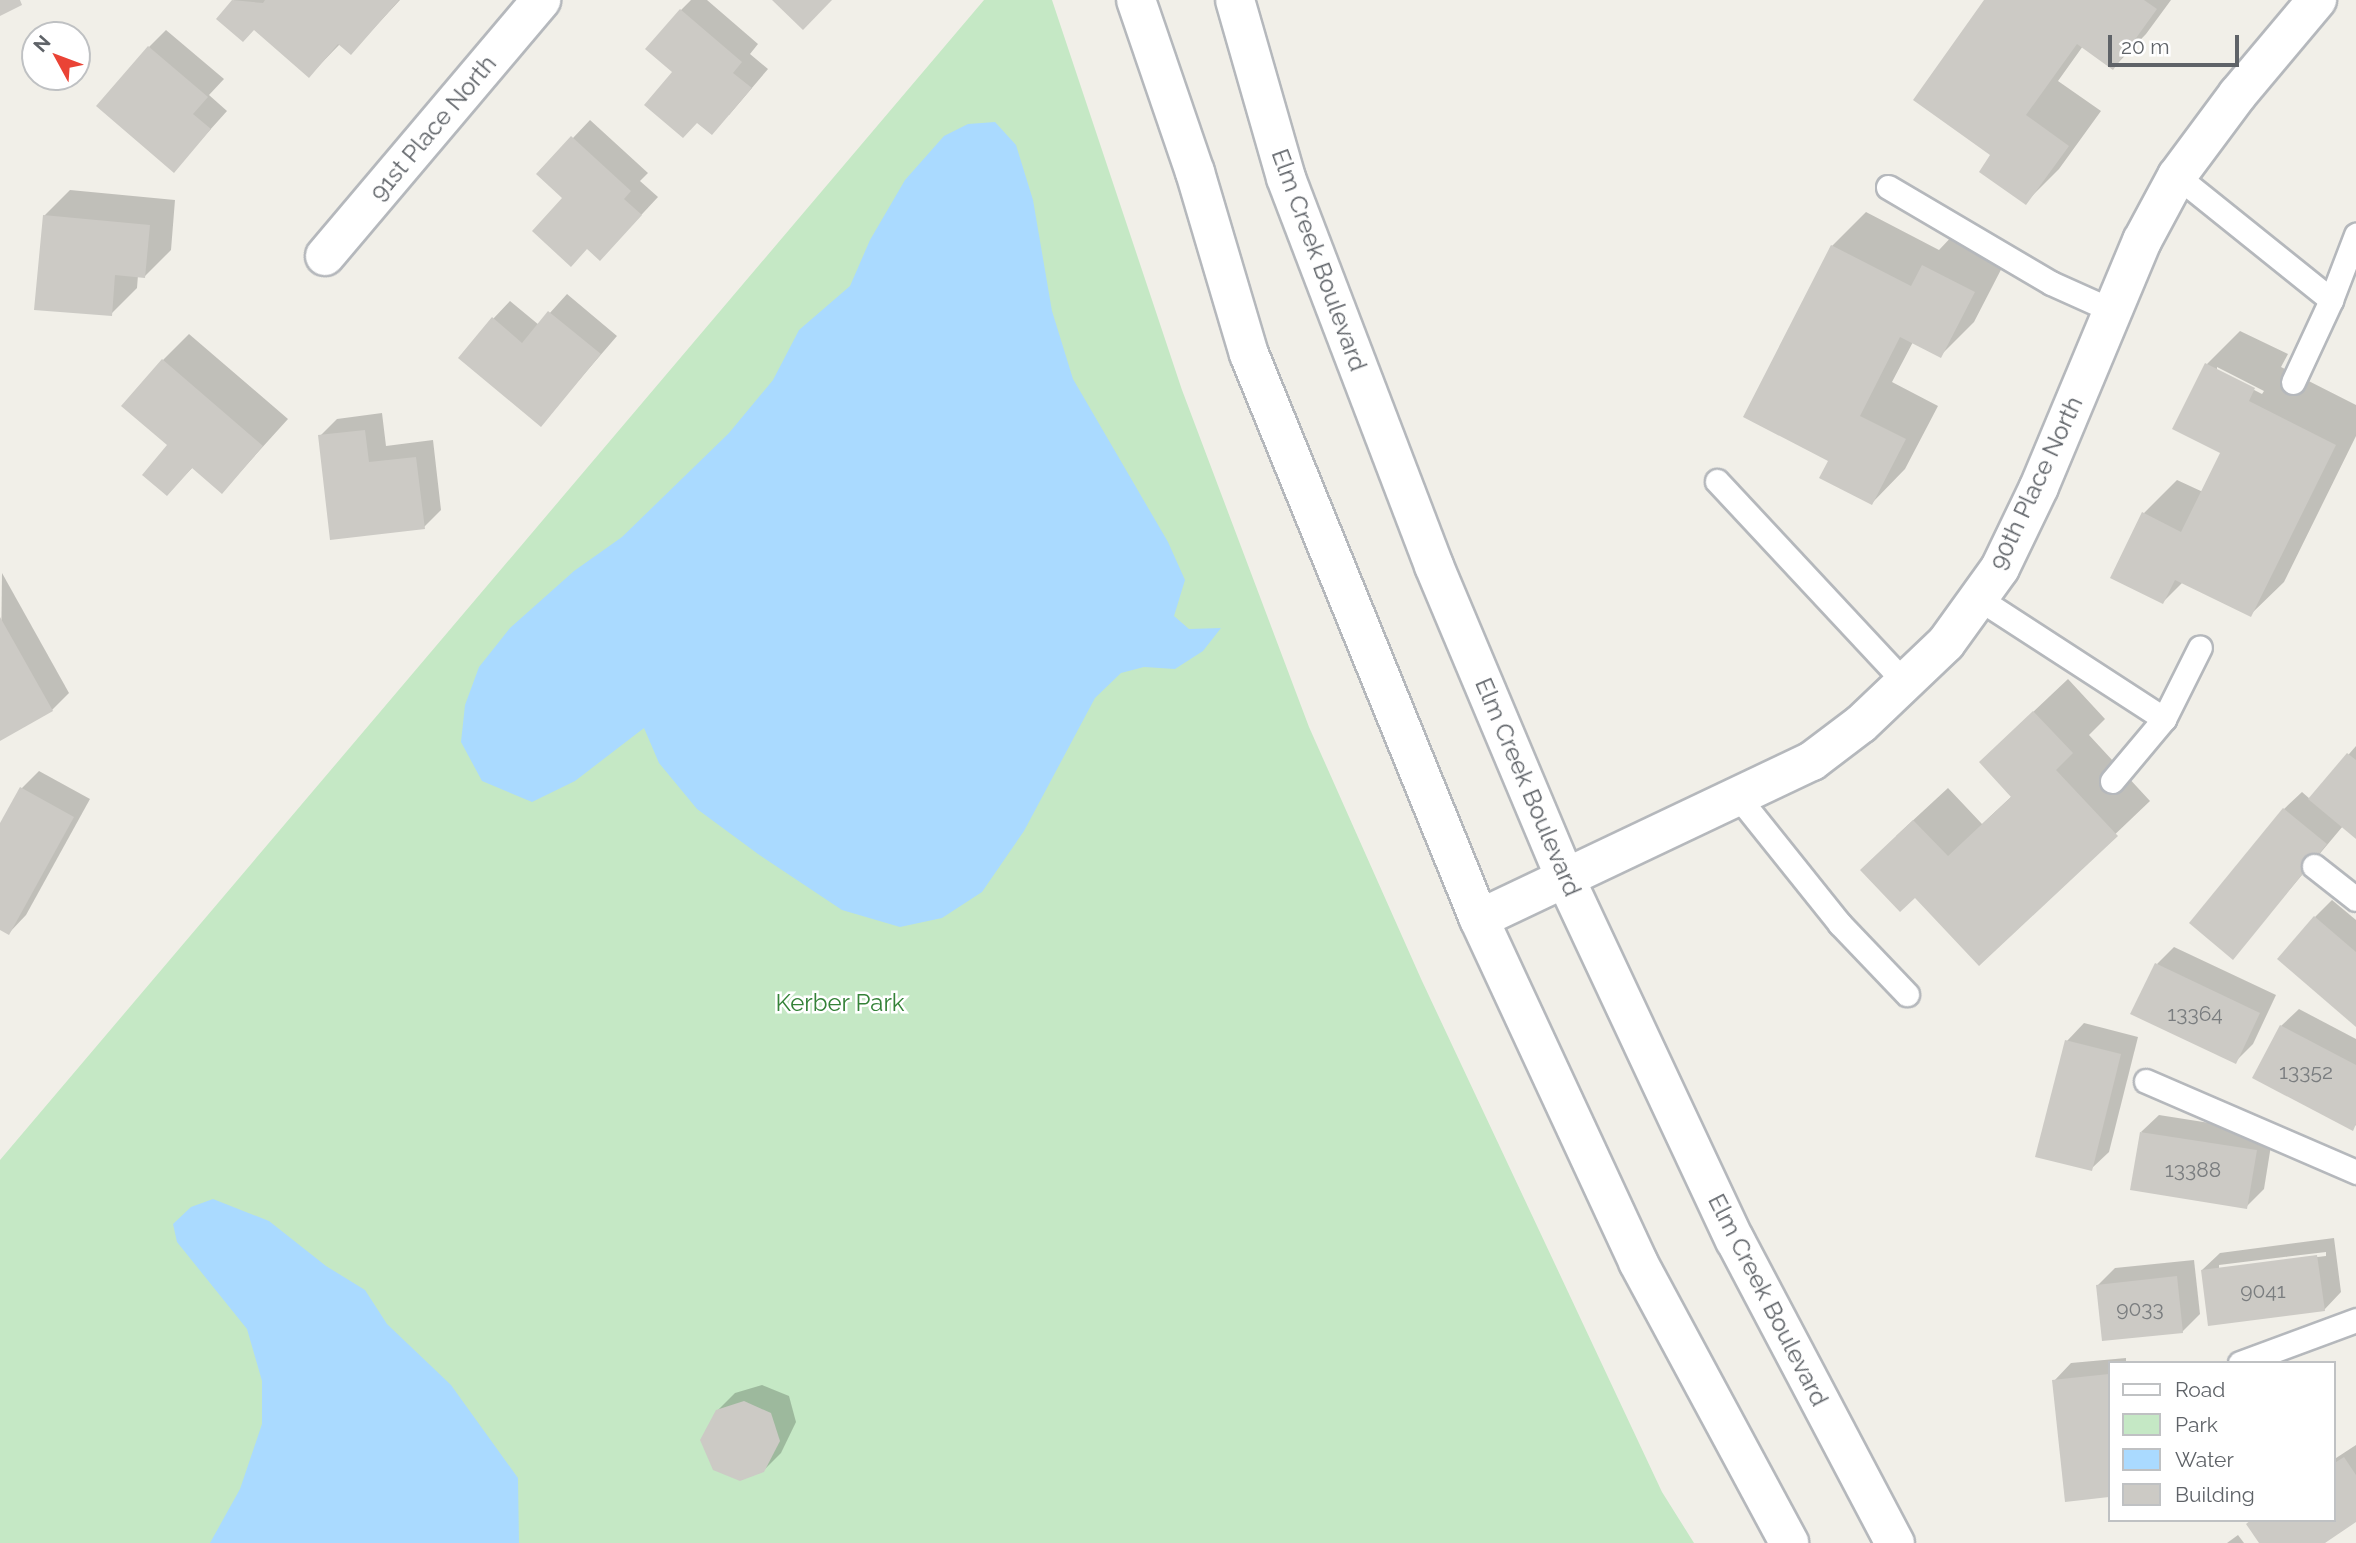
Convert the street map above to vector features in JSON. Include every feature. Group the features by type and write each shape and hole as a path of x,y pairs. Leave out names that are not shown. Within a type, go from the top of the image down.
{"main road":[{"name":"91st Place North","path":"325,256 541,0"},
{"path":"1136,0 1195,173 1249,354 1341,586 1479,919 1638,1262 1789,1543"},
{"name":"Elm Creek Boulevard","path":"1235,0 1286,178 1434,566 1566,880 1735,1240 1895,1543"},
{"name":"90th Place North","path":"1479,919 1739,799 1812,761 1861,724 1946,643 2000,568 2039,487 2142,241 2177,176 2238,93 2317,0"}],"lane":[{"path":"2177,176 2331,300"},
{"path":"1888,187 2051,283 2111,310"},
{"path":"2293,382 2331,300 2356,236"},
{"path":"1717,481 1906,684"},
{"path":"1978,598 2164,719"},
{"path":"2112,781 2164,719 2200,647"},
{"path":"1739,799 1840,924 1907,994"},
{"path":"2314,866 2356,899"},
{"path":"2146,1082 2356,1172"},
{"path":"2245,1361 2356,1320"}],"green space":[{"name":"Kerber Park","path":"984,0 1052,0 1182,390 1309,727 1422,981 1662,1492 1694,1543 0,1543 0,1160"}],"water":[{"path":"995,122 1016,145 1033,200 1052,311 1073,379 1168,542 1185,580 1174,616 1189,629 1221,628 1203,651 1175,669 1144,667 1121,673 1095,698 1024,831 982,892 942,918 900,927 842,910 697,809 659,763 644,728 575,781 532,802 482,781 461,742 465,705 479,667 510,628 574,571 622,537 729,433 773,380 799,330 850,286 870,240 905,180 944,136 968,124"},
{"path":"213,1199 269,1221 326,1266 365,1290 387,1324 451,1385 518,1478 519,1543 210,1543 240,1489 262,1424 262,1381 247,1329 177,1242 173,1224 191,1207"}],"building":[{"path":"0,0 20,0 22,5 0,16"},
{"path":"232,0 263,3 265,0 399,0 351,55 338,44 309,78 254,30 243,42 216,19"},
{"path":"772,0 832,0 803,30"},
{"path":"1984,0 2144,0 2157,9 2113,70 2077,44 2026,115 2069,146 2026,205 1979,172 1990,155 1913,100"},
{"path":"680,9 742,62 733,73 752,88 712,135 697,123 683,138 644,105 672,72 645,49"},
{"path":"148,46 208,97 193,114 211,129 174,173 96,106"},
{"path":"571,136 631,191 624,199 642,215 600,261 587,249 571,267 532,231 562,198 536,174"},
{"path":"43,215 150,225 145,278 115,275 112,316 34,310"},
{"path":"1831,245 1911,286 1922,265 1975,292 1941,358 1900,337 1860,416 1906,439 1872,505 1819,478 1828,461 1743,417"},
{"path":"548,311 601,354 541,427 458,358 492,317 522,343"},
{"path":"162,359 263,446 222,494 192,468 167,496 142,475 167,445 121,406"},
{"path":"2205,363 2255,388 2249,401 2336,445 2251,617 2175,580 2163,604 2110,578 2142,512 2181,532 2220,453 2172,429"},
{"path":"365,430 369,462 416,457 425,529 330,540 318,435"},
{"path":"0,617 53,711 0,741"},
{"path":"2033,711 2073,753 2056,770 2118,836 1979,966 1915,898 1900,912 1860,870 1913,820 1948,856 2011,797 1979,762"},
{"path":"2347,753 2356,760 2356,839 2308,799"},
{"path":"20,787 74,817 9,935 0,930 0,823"},
{"path":"2283,808 2327,844 2233,960 2189,923"},
{"path":"2314,916 2356,952 2356,1027 2277,959"},
{"path":"2155,963 2260,1013 2236,1064 2130,1014"},
{"path":"2280,1025 2356,1065 2356,1124 2353,1131 2252,1078"},
{"path":"2065,1040 2121,1054 2092,1171 2035,1157"},
{"path":"2140,1132 2257,1150 2247,1209 2130,1190"},
{"path":"2317,1255 2325,1311 2208,1326 2201,1270"},
{"path":"2177,1276 2183,1333 2102,1341 2096,1285"},
{"path":"2108,1374 2108,1497 2065,1502 2052,1380"},
{"path":"744,1401 771,1413 780,1441 764,1472 740,1481 713,1470 700,1440 716,1410"},
{"path":"2344,1457 2356,1475 2356,1522 2325,1543 2259,1543 2246,1524 2248,1522 2335,1522 2335,1463"}]}
